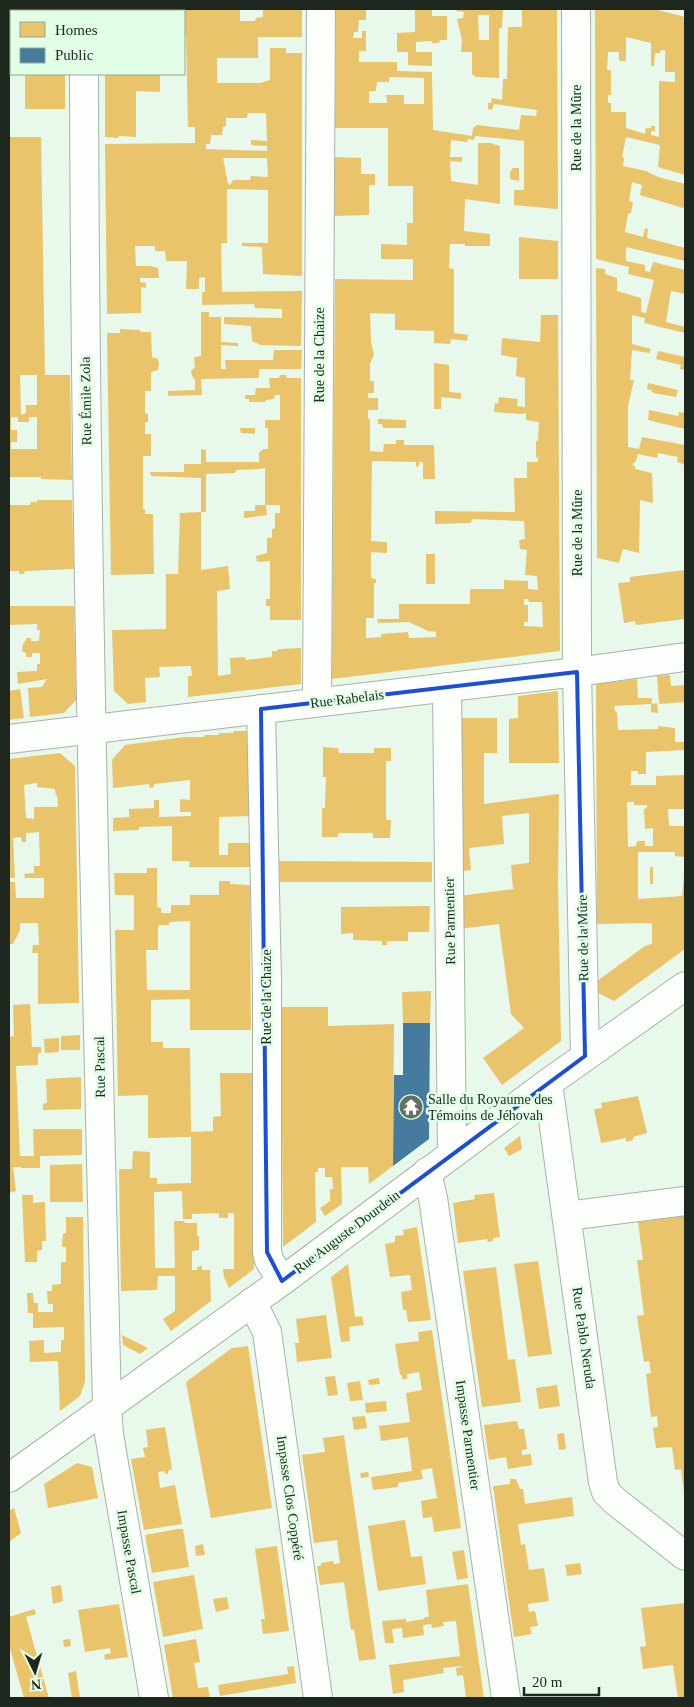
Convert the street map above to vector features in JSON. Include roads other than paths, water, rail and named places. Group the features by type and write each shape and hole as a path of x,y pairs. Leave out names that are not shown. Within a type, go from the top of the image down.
{"street":[{"name":"Rue de la Chaize","path":"316,702 321,9"},
{"name":"Rue de la Mûre","path":"576,9 577,672 585,1056"},
{"name":"Rue Émile Zola","path":"84,75 85,308 92,728"},
{"name":"Rue Rabelais","path":"9,740 92,728 577,672 685,656"},
{"name":"Rue Parmentier","path":"447,687 452,1154"},
{"name":"Rue de la Chaize","path":"261,709 266,981 267,1252 269,1260 282,1280"},
{"name":"Rue Pascal","path":"92,728 108,1406"},
{"name":"Rue Auguste Dourdein","path":"9,1478 252,1302 585,1056 685,986"},
{"name":"Rue Pablo Neruda","path":"548,1083 603,1482 606,1492 615,1501 685,1556"},
{"name":"Impasse Parmentier","path":"427,1172 433,1198 506,1698"},
{"path":"567,1216 685,1201"},
{"name":"Impasse Clos Coppéré","path":"252,1302 267,1332 318,1698"},
{"name":"Impasse Pascal","path":"108,1406 109,1434 154,1698"}],"place":[{"name":"Salle du Royaume des Témoins de Jéhovah","path":"411,1107"}]}
